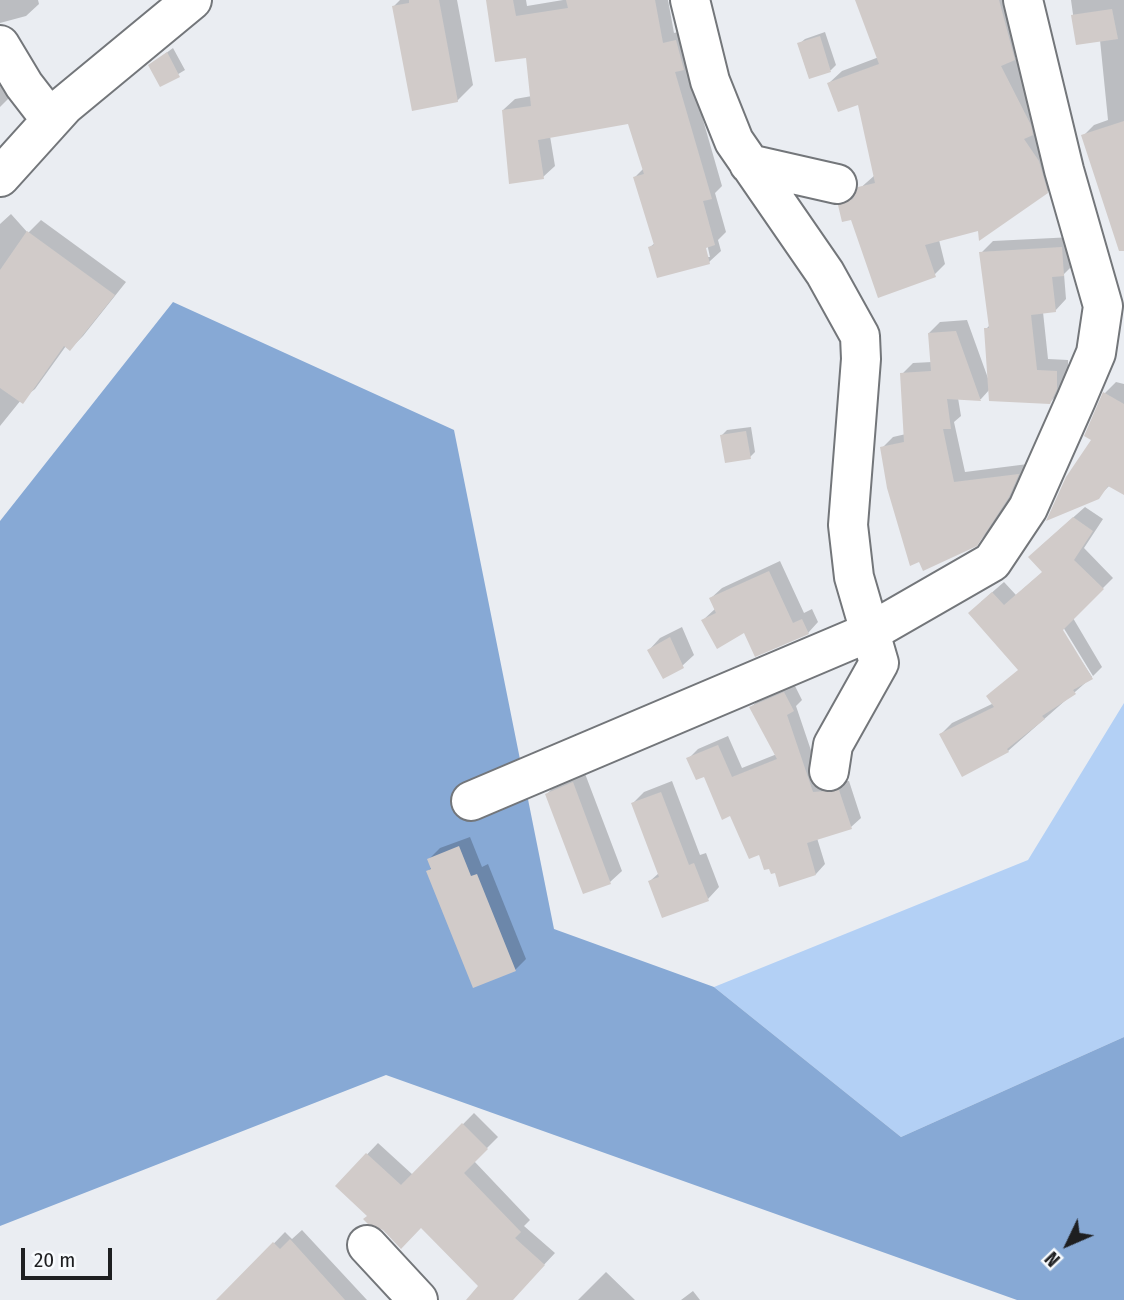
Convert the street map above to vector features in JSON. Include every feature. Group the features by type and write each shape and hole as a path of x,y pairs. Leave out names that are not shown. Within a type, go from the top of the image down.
{"street":[{"path":"0,177 51,120 192,0"},
{"path":"690,0 710,81 734,141 825,273 860,336 861,359 848,525 854,577 879,663 833,745 829,771"},
{"path":"471,801 872,632 992,562 1028,508 1096,353 1103,306 1064,170 1023,0"},
{"path":"0,45 24,85 51,120"},
{"path":"749,163 837,184"},
{"path":"367,1245 418,1300"}],"shaded area":[{"path":"173,302 454,430 554,929 714,987 901,1137 1124,1037 1124,1300 1017,1300 386,1075 0,1226 0,521"},
{"path":"1124,703 1124,1037 901,1137 714,987 1028,860"}],"building":[{"path":"409,0 439,0 458,102 412,111 392,6 409,3"},
{"path":"486,0 513,0 516,16 568,8 566,0 655,0 663,43 676,40 684,70 675,72 712,199 703,201 715,245 706,248 710,264 657,278 648,247 654,245 633,177 644,174 628,124 538,140 544,179 509,184 502,110 531,106 526,58 495,62"},
{"path":"855,0 999,0 1015,60 1001,66 1031,125 1033,135 1024,139 1039,161 1048,193 979,241 978,231 925,245 936,277 878,298 851,220 842,222 838,205 853,199 858,187 875,183 858,105 838,112 827,83 879,64"},
{"path":"1112,9 1118,39 1076,45 1071,15"},
{"path":"820,36 831,72 809,79 797,43"},
{"path":"167,52 180,77 160,87 148,65"},
{"path":"1124,121 1124,251 1119,251 1081,135"},
{"path":"27,231 115,295 70,351 64,346 23,404 0,388 0,270"},
{"path":"1062,247 1064,276 1052,277 1056,312 1031,315 1037,370 1057,371 1057,389 1050,404 989,401 984,328 989,328 979,252"},
{"path":"956,331 981,401 947,399 951,429 943,429 954,482 1019,474 1009,497 977,546 923,571 919,562 910,566 887,488 880,447 904,442 900,373 931,371 928,333"},
{"path":"1103,392 1124,404 1124,495 1108,486 1099,499 1046,521 1066,477 1091,440 1084,436"},
{"path":"746,431 751,459 725,463 720,435"},
{"path":"1073,517 1093,531 1074,560 1104,589 1063,630 1093,679 1073,690 1076,694 1042,716 1045,719 1007,749 1009,752 962,777 939,734 994,707 986,696 1018,670 968,613 992,592 1004,605 1042,572 1028,557"},
{"path":"769,571 793,623 802,619 809,634 755,657 744,633 717,649 701,620 716,613 709,598"},
{"path":"670,637 684,668 663,679 647,650"},
{"path":"784,692 794,711 787,715 813,792 839,790 852,829 807,843 816,875 779,887 775,873 771,874 769,869 764,870 759,855 749,859 730,816 722,820 704,777 696,780 686,758 718,745 732,777 777,759 749,707"},
{"path":"573,782 611,884 583,894 545,794"},
{"path":"661,792 689,865 694,863 709,901 662,918 648,881 659,877 631,803"},
{"path":"459,846 471,876 477,874 516,971 473,988 426,871 431,869 427,859"},
{"path":"462,1123 488,1149 464,1173 521,1232 515,1238 545,1265 513,1300 466,1300 478,1286 421,1228 401,1249 383,1230 368,1224 363,1219 367,1216 335,1186 366,1153 401,1185"},
{"path":"290,1239 345,1300 216,1300 273,1242 280,1249"}]}
